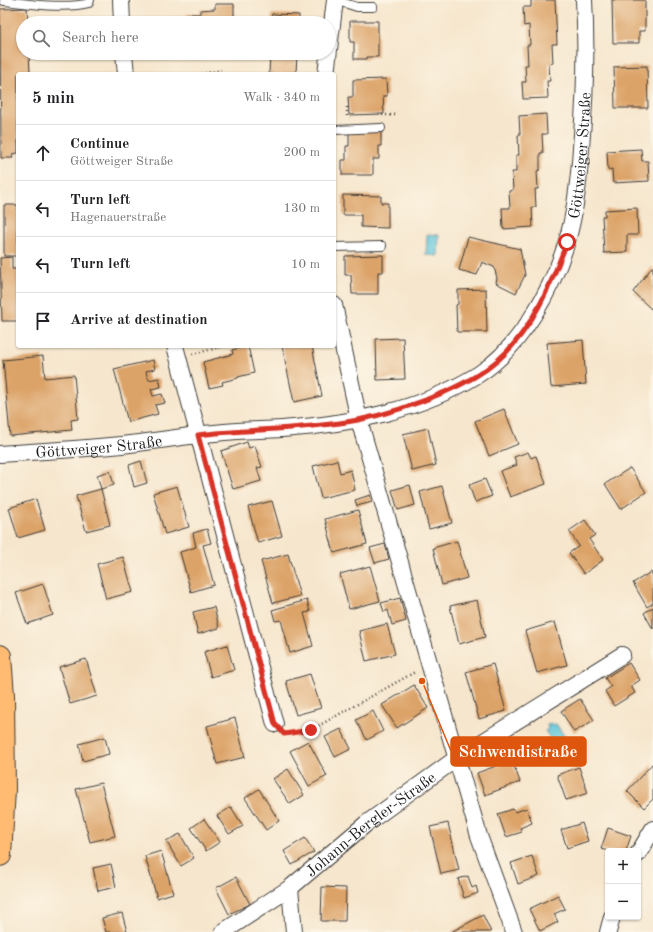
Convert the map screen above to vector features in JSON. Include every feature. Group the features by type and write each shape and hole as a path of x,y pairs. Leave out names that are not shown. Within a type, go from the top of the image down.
{"main road":[{"path":"0,656 3,696 4,790 0,856"}],"street":[{"path":"121,0 122,16"},
{"path":"333,16 335,0"},
{"name":"Göttweiger Straße","path":"0,454 128,444 236,431 281,429 359,420 429,399 479,374 497,361 514,343 531,320 555,272 567,242 575,202 584,109 586,66 584,0"},
{"path":"125,60 126,72"},
{"path":"326,72 328,60"},
{"path":"336,314 359,420 479,836 514,932"},
{"path":"176,348 275,724"},
{"name":"Johann-Bergler-Straße","path":"223,932 290,888 367,822 457,758 622,655"},
{"path":"641,849 653,829"},
{"path":"290,888 294,932"},
{"path":"608,932 611,920"}],"lane":[{"path":"4,0 20,3 78,6 89,3 90,0"},
{"path":"335,0 357,7 373,7"},
{"path":"336,130 381,128"},
{"path":"336,247 382,246"}],"path":[{"path":"211,72 221,70"},
{"path":"347,108 347,116"},
{"path":"198,352 217,348"},
{"path":"275,724 284,734 311,730 430,664"}],"water":[{"path":"427,234 439,235 438,256 426,255"},
{"path":"550,723 553,725 556,724 565,737 561,743 557,742 554,744 545,731 548,729 547,725"}],"building":[{"path":"531,0 555,0 557,44 552,44 553,63 549,64 550,81 547,81 548,98 523,99 522,82 526,82 525,65 528,65 527,45 530,45 529,25 524,26 523,7 531,7"},
{"path":"612,0 645,0 645,31 639,31 639,43 613,43"},
{"path":"215,4 234,4 234,16 186,16 187,14 200,14 200,10 215,9"},
{"path":"27,8 28,16 16,16 16,60 29,60 30,72 16,72 16,153 12,154 13,158 1,158 0,9"},
{"path":"272,14 299,15 299,16 272,16"},
{"path":"350,21 378,21 378,57 354,59 354,42 350,42"},
{"path":"270,60 297,60 296,72 269,72"},
{"path":"647,66 648,108 615,108 614,67"},
{"path":"386,79 387,96 383,96 384,114 349,115 348,97 353,97 353,80"},
{"path":"546,114 547,134 542,134 543,153 540,153 540,170 537,171 538,189 535,189 536,207 532,207 533,227 503,229 502,208 510,208 509,191 513,190 512,172 516,172 516,155 519,155 519,116"},
{"path":"349,131 381,131 379,159 373,159 373,175 342,175 342,160 346,160 346,146 349,146"},
{"path":"641,149 642,161 648,161 649,181 613,183 612,169 608,170 607,151"},
{"path":"343,195 381,196 381,203 388,203 388,228 361,227 361,215 343,215"},
{"path":"4,205 16,205 16,256 4,256"},
{"path":"637,208 638,235 627,235 627,252 604,253 602,216 605,216 605,210"},
{"path":"468,237 520,249 525,275 516,293 496,283 497,278 494,267 482,262 477,275 459,270"},
{"path":"383,255 383,272 378,272 378,294 352,294 351,275 345,275 345,256"},
{"path":"12,257 12,269 16,269 16,321 2,321 0,258"},
{"path":"652,267 653,306 651,309 633,292"},
{"path":"486,289 487,332 457,332 456,305 458,304 458,290"},
{"path":"403,338 405,379 377,380 376,339"},
{"path":"583,340 586,384 551,387 547,343"},
{"path":"248,348 254,373 222,382 223,385 209,388 203,362 233,354 232,350"},
{"path":"282,348 312,348 322,396 294,402"},
{"path":"43,356 45,378 74,375 78,419 71,420 72,430 10,436 3,360"},
{"path":"153,360 155,369 146,371 147,376 149,380 159,378 161,387 151,389 153,396 162,394 165,403 155,405 158,414 128,422 114,369"},
{"path":"504,409 518,444 489,456 475,421"},
{"path":"428,428 436,465 412,471 403,434"},
{"path":"247,442 249,448 255,446 262,467 257,468 261,481 233,489 221,451"},
{"path":"528,452 531,458 536,456 546,484 510,497 500,471 517,465 514,457"},
{"path":"337,460 340,473 351,470 355,490 321,498 313,466"},
{"path":"141,461 147,483 134,487 129,465"},
{"path":"630,468 646,492 621,509 605,484"},
{"path":"110,471 114,485 101,489 97,475"},
{"path":"485,479 492,496 475,502 469,485"},
{"path":"410,485 415,505 398,510 392,490"},
{"path":"177,486 189,527 165,534 153,493"},
{"path":"442,486 452,523 429,529 420,492"},
{"path":"101,489 110,525 86,531 76,496"},
{"path":"370,495 372,502 357,506 355,500"},
{"path":"36,499 45,530 18,538 9,508"},
{"path":"272,501 282,536 258,543 248,507"},
{"path":"358,510 367,544 334,553 325,519"},
{"path":"585,520 595,535 589,539 603,560 584,574 569,553 579,546 569,531"},
{"path":"207,529 211,543 203,545 214,585 191,592 180,552 196,547 193,533"},
{"path":"457,541 467,578 442,585 433,548"},
{"path":"385,544 389,559 375,563 370,548"},
{"path":"288,554 300,596 273,603 261,561"},
{"path":"123,557 133,592 106,599 97,564"},
{"path":"370,566 380,601 349,609 340,574"},
{"path":"651,572 653,576 653,603 647,607 633,583"},
{"path":"43,584 53,615 27,624 16,593"},
{"path":"400,598 406,621 392,625 388,610 384,612 381,603"},
{"path":"307,600 310,612 304,613 313,646 290,653 281,620 275,621 272,610"},
{"path":"477,600 485,637 459,644 450,606"},
{"path":"214,607 219,628 198,634 193,612"},
{"path":"653,607 653,629 644,613"},
{"path":"555,622 567,665 537,673 525,631"},
{"path":"387,624 395,654 366,661 359,631"},
{"path":"227,645 234,670 211,677 204,652"},
{"path":"86,659 97,696 70,704 59,667"},
{"path":"629,663 640,680 631,686 635,693 614,706 605,691 611,687 605,678"},
{"path":"493,664 506,711 479,719 466,672"},
{"path":"310,674 321,708 296,715 286,681"},
{"path":"414,685 428,708 397,728 382,705"},
{"path":"580,699 594,720 574,732 561,711"},
{"path":"373,711 383,731 367,740 356,720"},
{"path":"235,718 245,757 217,764 207,726"},
{"path":"341,729 351,749 335,757 325,737"},
{"path":"105,737 109,754 83,761 79,744"},
{"path":"308,741 327,776 309,786 290,751"},
{"path":"512,760 520,782 485,795 477,773"},
{"path":"653,763 653,799 644,808 627,791"},
{"path":"579,767 588,793 566,800 557,775"},
{"path":"288,769 304,795 290,804 273,779"},
{"path":"101,783 115,836 90,842 76,789"},
{"path":"259,789 279,821 266,830 245,798"},
{"path":"231,807 243,826 229,834 217,816"},
{"path":"527,808 532,823 520,828 522,832 506,837 498,814 513,809 515,812"},
{"path":"204,819 220,842 206,851 191,828"},
{"path":"448,823 459,870 441,874 430,827"},
{"path":"582,823 588,841 567,848 561,830"},
{"path":"608,828 631,836 627,848 605,848 605,850 601,849"},
{"path":"180,834 194,858 181,866 166,841"},
{"path":"305,838 314,852 292,865 284,851"},
{"path":"161,851 173,893 157,898 145,856"},
{"path":"532,856 539,876 518,884 511,863"},
{"path":"111,864 116,887 98,891 93,868"},
{"path":"468,876 472,888 476,886 478,893 464,898 458,879"},
{"path":"236,877 250,904 229,914 216,888"},
{"path":"322,887 346,888 345,921 321,921"},
{"path":"558,895 565,909 554,914 558,922 540,931 529,909"},
{"path":"122,913 127,932 106,932 102,918"},
{"path":"483,915 491,932 451,932"}],"place":[{"name":"Schwendistraße","path":"422,681"}],"route":[{"path":"311,730 284,734 275,724 198,435 236,431 281,429 359,420 429,399 451,389 479,374 497,361 514,343 531,320 542,300 567,242"}]}
